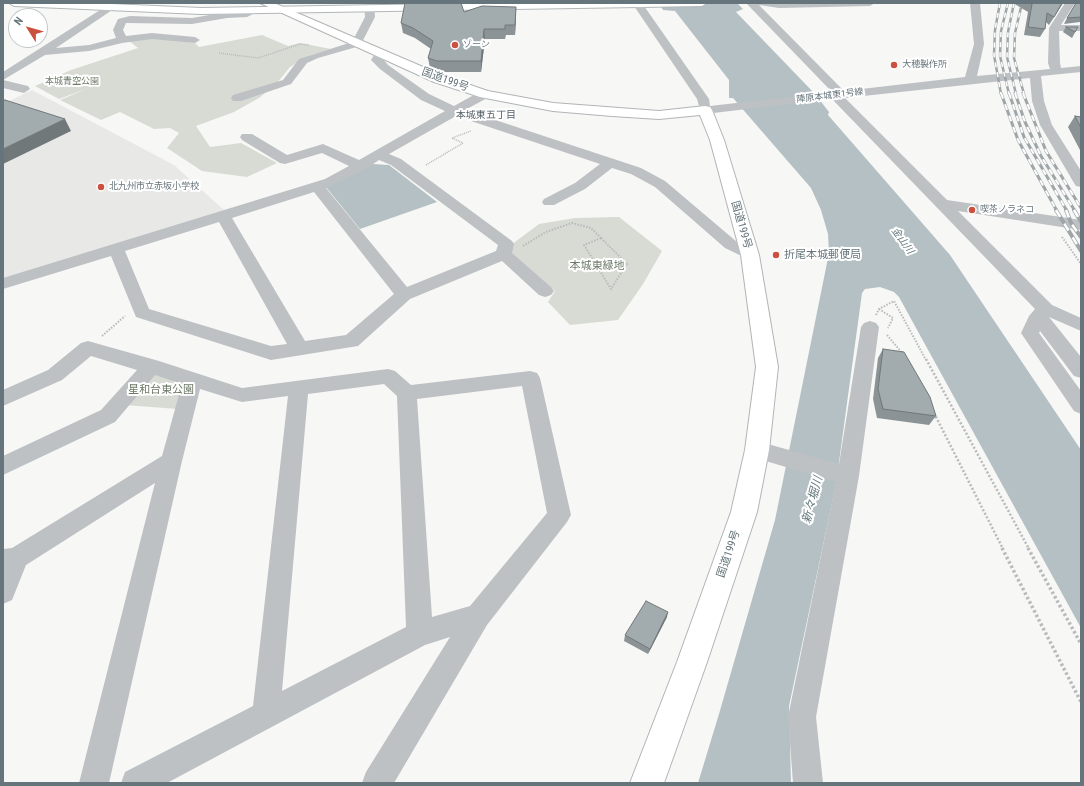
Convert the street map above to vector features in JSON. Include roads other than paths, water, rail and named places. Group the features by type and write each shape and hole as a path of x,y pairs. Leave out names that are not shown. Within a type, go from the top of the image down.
{"main road":[{"path":"14,3 269,8"},
{"path":"94,3 113,6 194,11 460,3"},
{"path":"369,5 702,3"},
{"name":"国道199号","path":"269,8 439,80 485,94 553,107 659,115 702,126 750,255 767,367 757,450 744,512 692,662 647,783"},
{"path":"659,115 702,126"}],"street":[{"path":"752,3 835,96 943,204 1042,313 1081,371"},
{"path":"761,3 779,5 870,3"},
{"path":"970,80 979,44 975,3"},
{"path":"1057,71 1054,63 1054,28 1070,3"},
{"path":"637,4 703,99 702,126"},
{"path":"237,98 287,82 293,72 303,61 335,48 356,44 370,17 369,5"},
{"path":"3,77 113,6"},
{"path":"122,40 118,30 122,21 130,19 192,21 227,15 247,14 269,8"},
{"path":"1054,28 1081,28"},
{"path":"41,52 89,48 122,40 152,36 195,40"},
{"path":"380,54 377,60 384,67 425,97 454,111 636,171 660,184 731,245 750,255"},
{"name":"陣原本城東1号線","path":"702,126 737,107 970,80 1081,69"},
{"path":"1035,74 1038,101 1046,125 1081,183"},
{"path":"3,84 24,89"},
{"path":"3,284 330,182 361,166 485,94"},
{"path":"247,137 284,160 323,148 361,166"},
{"path":"380,155 396,162 416,176 506,244 505,252"},
{"path":"549,202 580,186 610,163"},
{"path":"317,186 404,295"},
{"path":"943,204 1081,225"},
{"path":"223,216 299,348"},
{"path":"116,249 142,313 271,352 351,341 404,295 505,252"},
{"path":"505,252 545,292"},
{"path":"1042,313 1081,325"},
{"path":"1042,313 1030,333 1081,406"},
{"path":"808,783 802,717 848,476 870,327"},
{"path":"3,398 55,375 88,348 152,366 242,395 388,376 407,393 420,634"},
{"path":"3,466 108,416 152,366"},
{"path":"377,783 478,616 559,515 530,378 407,393"},
{"path":"94,783 171,461 193,379"},
{"path":"266,714 299,388"},
{"path":"757,450 848,476"},
{"path":"3,592 10,559 171,461"},
{"path":"136,783 420,634 478,616"}],"water":[{"path":"659,3 737,3 743,9 736,12 815,94 829,112 828,115 950,255 1081,450 1081,628 899,297 894,292 880,287 865,289 862,293 836,484 789,706 791,783 698,783 775,520 829,253 828,234 821,210 811,188 733,98 729,98 729,80 675,11 663,10"},
{"path":"373,164 389,165 437,202 360,229 326,187"}],"railway":[{"path":"1000,3 995,30 994,55 1001,94"},
{"path":"1008,3 1001,31 1000,56 1009,94"},
{"path":"1014,3 1008,32 1007,57 1016,94"},
{"path":"1022,3 1015,33 1014,58 1024,94"},
{"path":"1001,93 1018,140 1057,211"},
{"path":"1009,93 1024,137 1067,211"},
{"path":"1015,93 1025,122 1041,156 1075,211"},
{"path":"1023,93 1046,151 1081,208"},
{"path":"1056,210 1081,251"},
{"path":"1066,210 1071,223 1081,237"},
{"path":"1074,210 1081,222"}],"place":[{"name":"ゾーン","path":"455,45"},
{"name":"大穂製作所","path":"894,65"},
{"name":"北九州市立赤坂小学校","path":"101,187"},
{"name":"喫茶ノラネコ","path":"972,210"},
{"name":"折尾本城郵便局","path":"776,255"}],"district":[{"name":"本城東五丁目","path":"486,115"}],"park label":[{"name":"本城青空公園","path":"72,82"},
{"name":"本城東緑地","path":"597,266"},
{"name":"星和台東公園","path":"161,390"}],"water label":[{"name":"金山川","path":"902,241"},
{"name":"新々堀川","path":"813,500"}]}
